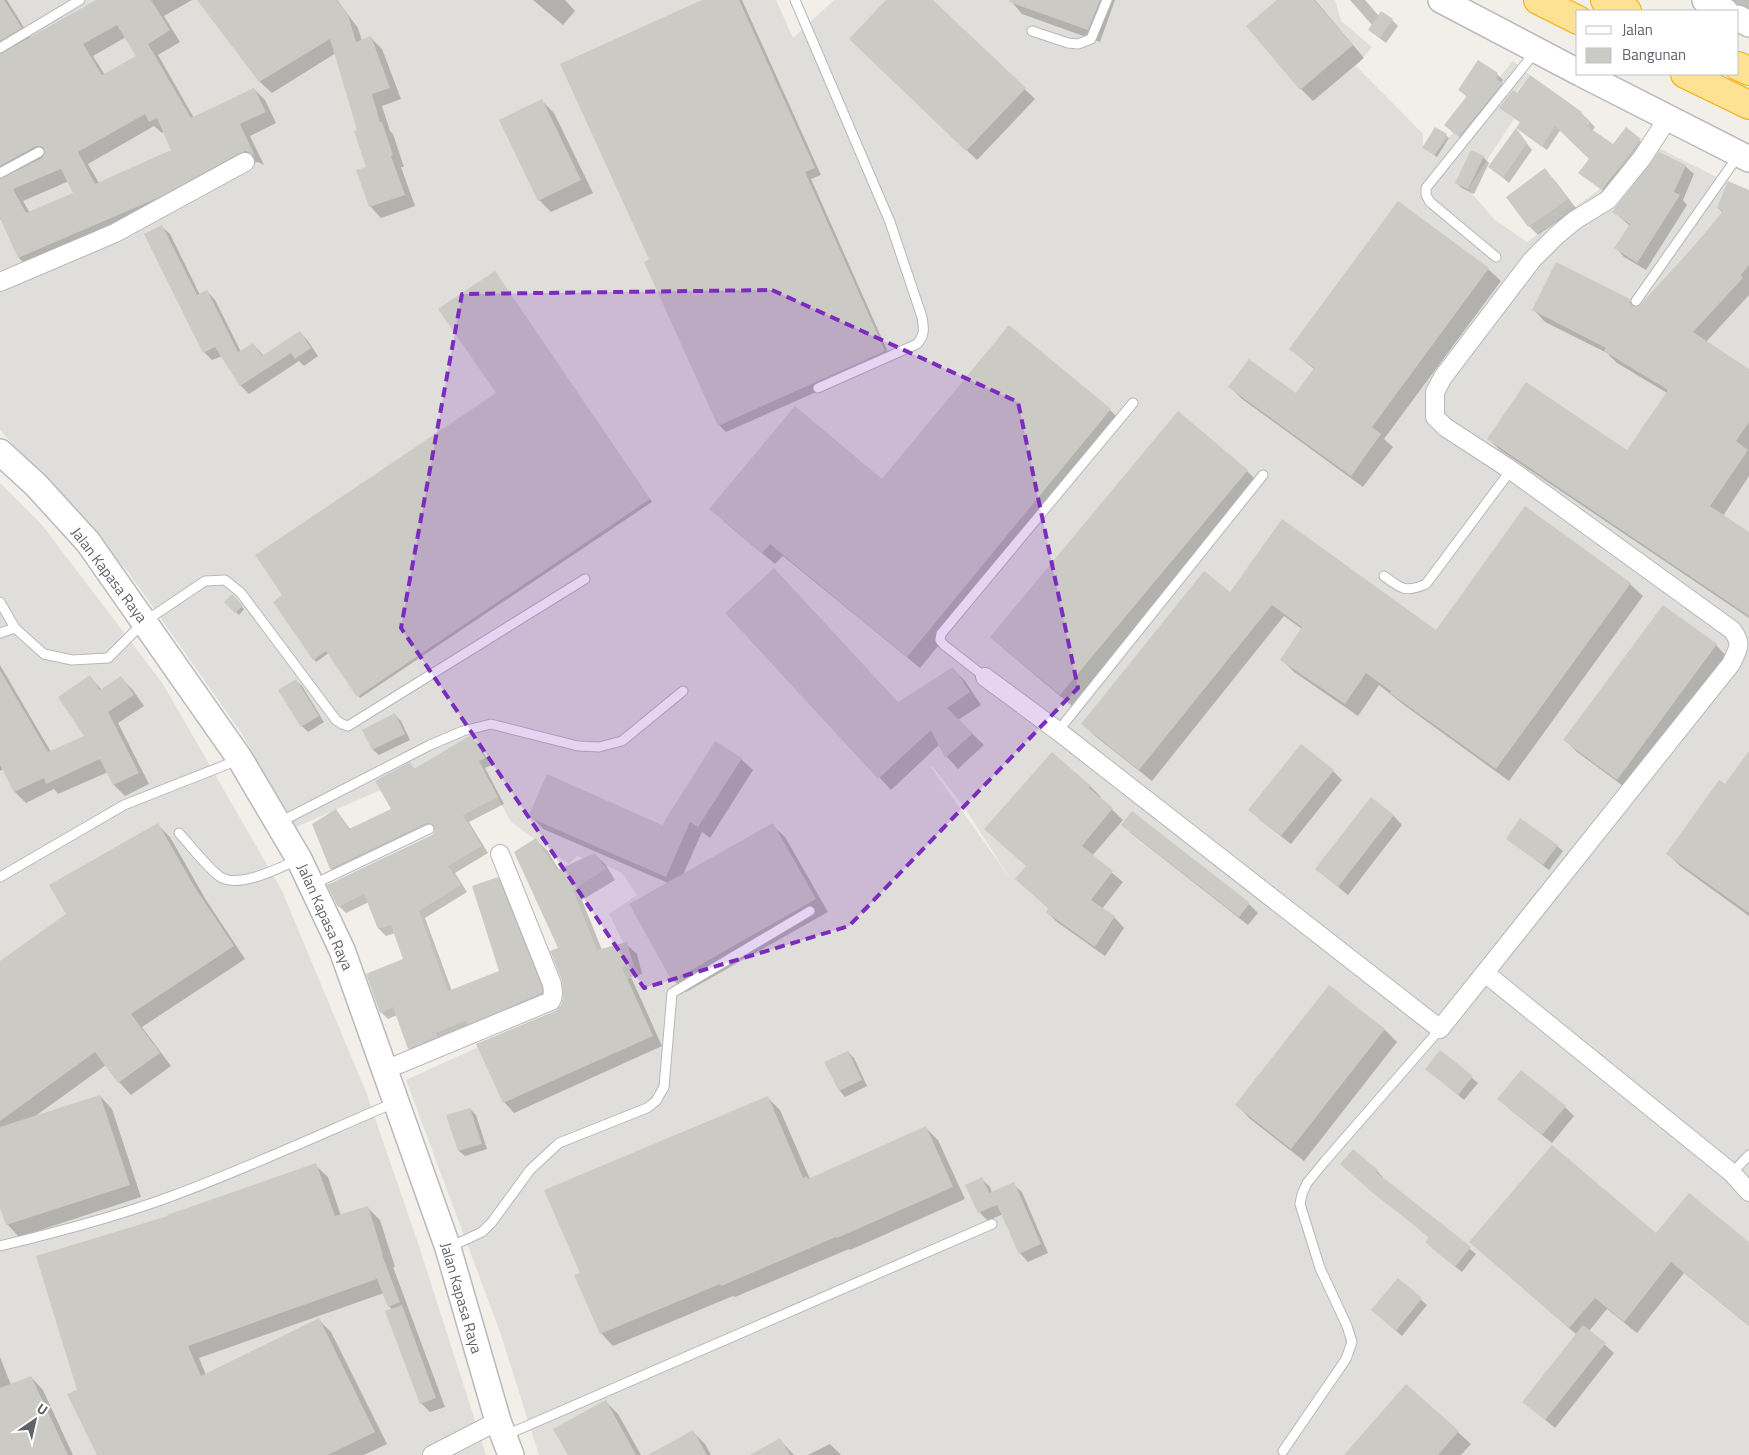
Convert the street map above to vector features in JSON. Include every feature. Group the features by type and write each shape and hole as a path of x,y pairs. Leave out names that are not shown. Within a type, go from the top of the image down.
{"highway":[{"path":"1538,0 1576,19"},
{"path":"1606,0 1625,10"},
{"path":"1686,75 1749,105"}],"main road":[{"path":"1441,0 1576,71"},
{"path":"1705,0 1723,10"},
{"path":"1584,75 1744,156"},
{"name":"Jalan Kapasa Raya","path":"0,452 36,485 88,542 240,759 299,859 342,950 385,1070 448,1248 504,1437"}],"street":[{"path":"985,678 1058,731 1440,1029 1731,664 1740,645 1738,637 1732,630 1511,470 1445,427 1435,417 1435,392 1443,377 1532,260 1575,220 1608,200 1642,158 1668,118"},
{"path":"0,282 115,233 245,162"},
{"path":"385,1070 550,1000 553,997 552,984 500,854"},
{"path":"1485,973 1732,1173 1749,1192"},
{"path":"432,1455 504,1437"}],"lane":[{"path":"0,48 80,0"},
{"path":"795,0 890,222 925,331 917,344 818,388"},
{"path":"1032,31 1068,43 1078,44 1091,39 1107,0"},
{"path":"1496,257 1430,202 1426,195 1426,188 1536,50"},
{"path":"0,173 39,152"},
{"path":"1636,301 1744,156"},
{"path":"985,678 944,645 940,640 941,634 1133,403"},
{"path":"1384,576 1399,588 1413,590 1426,584 1511,470"},
{"path":"1058,731 1263,475"},
{"path":"0,602 15,628 44,654 72,660 108,658 144,622 205,582 225,580 241,593 336,720 348,726 585,580"},
{"path":"0,633 15,628"},
{"path":"278,823 430,745 463,731 491,724 578,746 599,747 622,741 682,691"},
{"path":"0,877 124,806 240,759"},
{"path":"312,886 429,829"},
{"path":"179,833 220,877 237,881 262,876 299,859"},
{"path":"448,1248 482,1232 492,1222 530,1170 559,1143 647,1108 656,1101 664,1087 672,993 810,911"},
{"path":"1284,1451 1346,1359 1352,1342 1347,1326 1320,1268 1300,1204 1302,1194 1307,1183 1325,1161 1440,1029"},
{"path":"0,1246 76,1227 170,1197 396,1102"},
{"path":"1732,1173 1749,1155"},
{"path":"504,1437 992,1224"}],"highlighted area":[{"path":"772,290 1018,402 1078,688 849,926 644,988 401,628 462,294"}],"shaded area":[{"path":"0,0 776,0 793,38 834,0 1335,0 1341,21 1372,47 1356,66 1423,134 1423,148 1434,155 1513,61 1530,75 1502,110 1514,119 1468,189 1495,220 1527,242 1600,189 1644,141 1749,193 1749,1455 539,1455 500,1332 406,1080 639,974 609,914 637,895 622,873 608,866 577,856 569,864 511,822 470,746 419,773 294,828 242,734 129,573 0,430","holes":["932,766 964,807 1011,880"]},
{"path":"0,483 42,525 163,684 282,891 366,1092 418,1243 486,1455 0,1455"}],"building":[{"path":"0,0 4,0 22,28 0,41"},
{"path":"96,0 151,0 170,30 148,44 191,118 254,88 266,112 240,124 255,156 246,151 240,153 160,197 18,258 0,218 0,179 42,158 45,152 43,147 36,146 0,166 0,54","holes":["117,25 136,56 102,75 83,44","145,114 149,122 157,118 171,150 95,184 78,152","61,169 73,193 26,213 13,189"]},
{"path":"197,0 336,0 348,15 356,42 371,36 390,88 372,94 405,195 369,207 356,170 366,167 354,131 357,130 330,39 259,82"},
{"path":"702,0 739,0 815,168 805,172 885,351 718,426 644,262 649,259 560,64"},
{"path":"886,0 933,0 1026,88 966,151 849,39"},
{"path":"1009,0 1100,0 1088,30 1009,2"},
{"path":"1277,0 1314,0 1353,45 1300,90 1246,26"},
{"path":"1381,11 1393,19 1380,38 1368,30"},
{"path":"1478,60 1498,73 1495,78 1503,83 1459,137 1444,125 1467,96 1458,90"},
{"path":"1530,75 1582,112 1591,122 1587,126 1613,144 1626,127 1641,139 1602,190 1578,173 1589,159 1555,126 1542,147 1516,128 1520,122 1499,108 1513,90 1517,93"},
{"path":"542,99 581,180 538,201 499,120"},
{"path":"1435,127 1447,134 1435,155 1422,148"},
{"path":"1516,128 1527,143 1503,178 1488,167"},
{"path":"1471,150 1484,156 1468,189 1455,183"},
{"path":"1659,152 1686,165 1674,192 1680,195 1637,263 1614,248 1630,224 1612,212"},
{"path":"1545,168 1568,199 1528,227 1506,197"},
{"path":"1728,181 1749,190 1749,265 1741,275 1743,278 1693,332 1749,369 1749,422 1736,441 1748,450 1710,506 1749,532 1749,616 1487,439 1526,382 1627,450 1668,390 1604,351 1606,348 1532,310 1556,262 1630,299 1630,303 1633,306 1639,306 1696,244 1723,211 1717,208"},
{"path":"1398,201 1489,268 1372,427 1381,434 1351,476 1228,387 1249,359 1296,393 1314,368 1289,349"},
{"path":"162,225 197,295 207,290 238,352 253,343 262,356 300,331 311,348 295,359 291,353 240,386 215,347 203,353 144,234"},
{"path":"495,271 650,499 357,697 326,651 313,660 273,602 282,595 255,555 496,393 438,309"},
{"path":"1009,325 1111,409 907,657 770,544 762,553 709,509 795,406 882,479"},
{"path":"1178,411 1248,470 1060,695 990,637"},
{"path":"1525,506 1631,583 1496,769 1390,693 1391,691 1366,673 1345,704 1280,660 1302,627 1272,605 1139,770 1081,724 1204,571 1230,592 1282,519 1436,630"},
{"path":"774,568 898,702 953,667 970,692 947,708 973,733 945,758 931,730 878,779 725,613"},
{"path":"232,594 243,606 235,613 224,602"},
{"path":"1663,605 1717,644 1617,780 1563,740"},
{"path":"0,670 48,752 84,736 58,697 90,675 100,690 121,676 134,695 108,712 139,773 113,785 100,759 46,784 44,778 14,792 0,765"},
{"path":"296,679 319,716 301,727 278,690"},
{"path":"395,713 405,734 372,750 362,730"},
{"path":"471,735 485,758 479,761 498,797 463,815 482,846 448,866 461,885 419,911 448,991 499,971 472,886 498,877 542,987 542,993 467,1025 465,1021 436,1033 437,1037 408,1049 393,1007 380,1013 366,974 403,959 391,925 378,929 364,894 338,907 327,885 432,835 435,827 432,824 426,823 330,869 312,824 336,809 349,829 391,809 375,781 410,762 414,769"},
{"path":"715,741 742,758 698,827 690,822 666,877 528,817 547,774 662,825"},
{"path":"1301,744 1334,770 1281,836 1248,810"},
{"path":"1749,751 1749,913 1666,854 1719,780 1725,784"},
{"path":"1052,752 1113,808 1082,846 1113,871 1091,900 1115,916 1095,947 1046,912 1048,908 1015,879 1026,866 984,829"},
{"path":"1371,797 1394,815 1338,887 1315,869"},
{"path":"1132,811 1250,903 1239,917 1121,825"},
{"path":"1520,818 1558,845 1543,865 1506,839"},
{"path":"158,823 194,886 234,946 131,1014 160,1053 118,1083 95,1052 0,1121 0,961 66,914 49,885"},
{"path":"773,823 816,899 672,981 629,904"},
{"path":"536,838 557,870 595,853 606,869 573,890 597,950 627,942 633,964 622,967 653,1036 503,1103 476,1044 555,1011 561,1005 563,997 562,980 550,951 558,948 514,852"},
{"path":"1329,985 1385,1029 1291,1149 1235,1105"},
{"path":"1440,1050 1473,1076 1458,1095 1425,1069"},
{"path":"848,1051 862,1080 839,1091 824,1062"},
{"path":"1521,1070 1566,1106 1542,1135 1497,1099"},
{"path":"100,1095 130,1185 6,1225 0,1208 0,1127"},
{"path":"768,1096 803,1178 806,1176 808,1179 926,1126 953,1187 837,1238 600,1334 574,1275 580,1273 544,1190"},
{"path":"470,1108 482,1144 458,1151 446,1115"},
{"path":"1552,1145 1656,1233 1689,1193 1749,1242 1749,1326 1671,1262 1624,1322 1595,1298 1569,1328 1469,1242"},
{"path":"1353,1149 1378,1170 1376,1172 1471,1247 1455,1267 1425,1242 1429,1237 1340,1164"},
{"path":"316,1163 335,1216 368,1206 382,1255 400,1302 388,1307 377,1279 188,1346 201,1376 319,1318 375,1432 328,1455 97,1455 67,1394 77,1390 36,1256 168,1216"},
{"path":"982,1177 989,1193 1014,1182 1041,1244 1019,1254 997,1205 978,1213 965,1185"},
{"path":"1398,1278 1422,1298 1396,1331 1371,1310"},
{"path":"402,1305 436,1398 420,1404 385,1311"},
{"path":"1583,1325 1606,1343 1545,1420 1522,1402"},
{"path":"31,1376 68,1455 0,1455 0,1388"},
{"path":"1406,1384 1459,1431 1438,1455 1344,1455"},
{"path":"606,1400 636,1455 568,1455 553,1429"},
{"path":"693,1430 707,1455 648,1455"},
{"path":"780,1438 790,1455 750,1455"}]}
